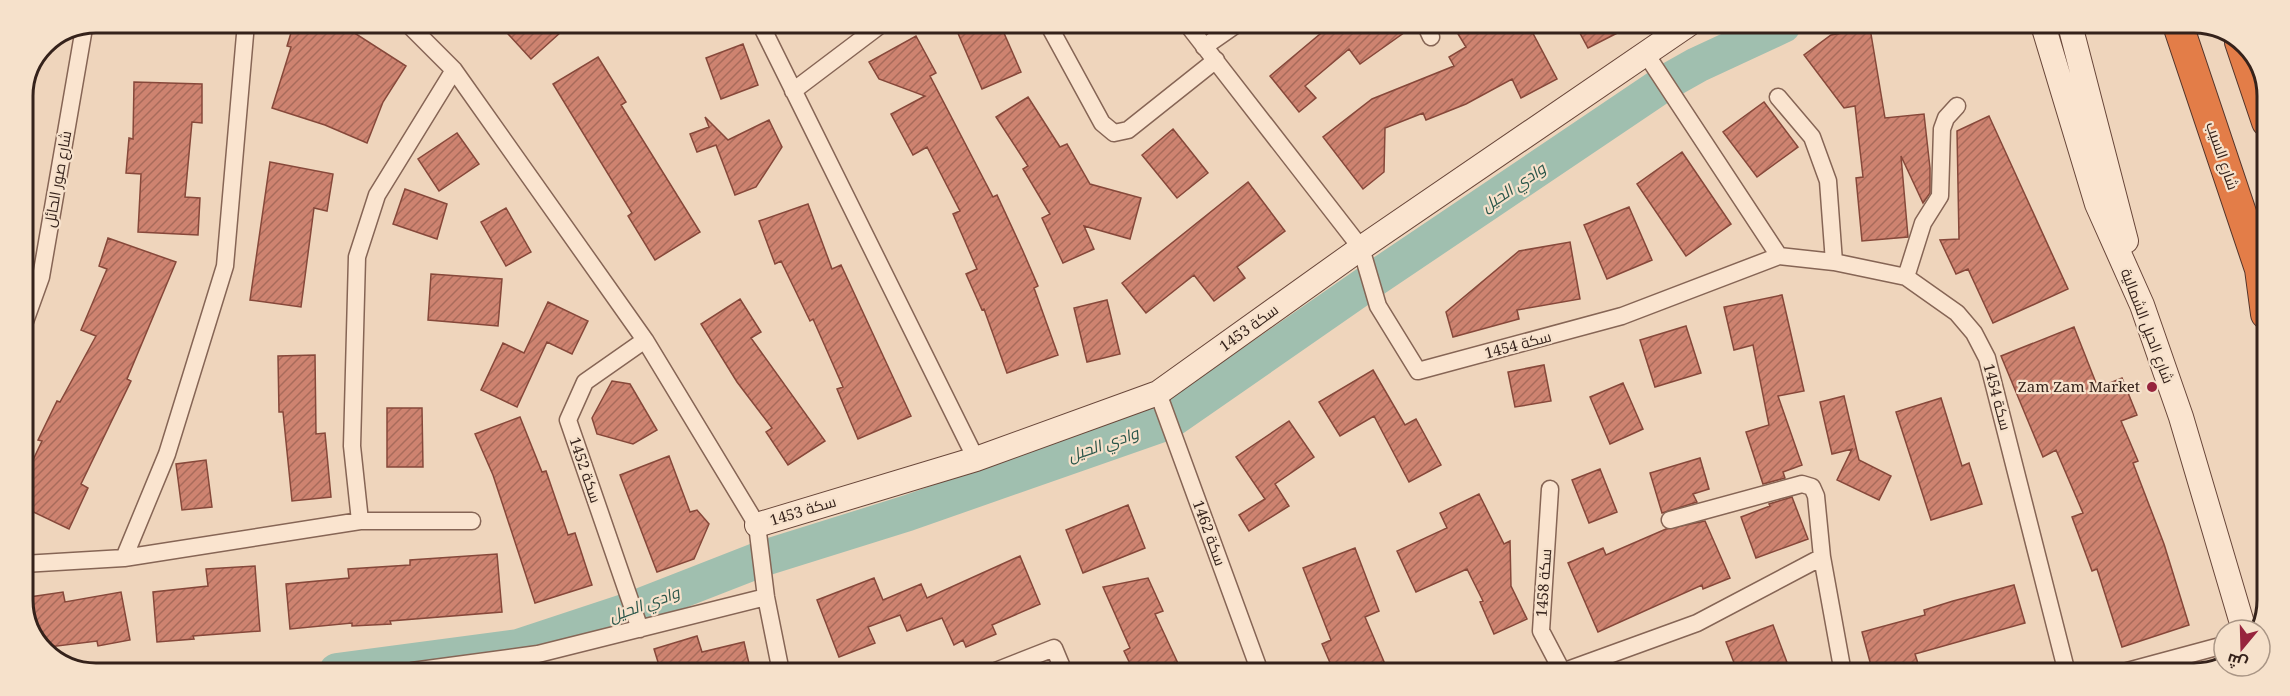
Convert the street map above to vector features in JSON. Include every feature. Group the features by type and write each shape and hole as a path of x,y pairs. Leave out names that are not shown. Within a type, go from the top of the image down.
{"highway":[{"name":"شارع السيب","path":"2181,33 2257,260"},
{"path":"2246,61 2257,92"}],"street":[{"path":"124,558 167,454 225,266 245,33"},
{"path":"417,33 454,70 645,340 757,525 765,597 779,663"},
{"path":"765,33 976,459"},
{"path":"793,91 870,33"},
{"path":"1053,33 1102,123 1114,133 1128,130 1215,60"},
{"path":"1194,33 1361,248"},
{"path":"1204,46 1224,33"},
{"name":"سكة 1453","path":"757,525 976,459 1158,393 1361,248 1676,33"},
{"name":"شارع الحيل الشمالية","path":"2045,33 2097,204 2142,305 2181,417 2240,618"},
{"path":"2072,33 2142,305"},
{"name":"شارع صور الحائل","path":"33,299 41,277 83,34"},
{"path":"1646,54 1779,256"},
{"path":"360,521 352,446 357,257 377,195 454,70"},
{"path":"1778,97 1812,137 1828,181 1834,262"},
{"path":"1906,277 1923,222 1940,196 1942,129 1946,118 1957,106"},
{"name":"سكة 1454","path":"1361,248 1378,306 1418,371 1622,316 1779,256 1834,262 1906,277 1957,313 1974,333 1987,358 2064,663"},
{"name":"سكة 1452","path":"640,629 568,420 585,382 645,340"},
{"name":"سكة 1462","path":"1158,393 1257,663"},
{"path":"1670,520 1802,484 1812,487 1816,496 1822,557 1841,663"},
{"name":"سكة 1458","path":"1550,489 1541,631 1558,663"},
{"path":"33,563 124,558 360,521 472,521"},
{"path":"1588,663 1697,623 1822,557"},
{"path":"471,663 538,654 765,597"},
{"path":"1016,663 1054,648 1060,663"},
{"path":"2157,663 2212,648"}],"building":[{"path":"291,33 355,33 406,66 383,102 367,143 325,125 272,108 291,47 287,46"},
{"path":"507,33 560,33 531,59"},
{"path":"958,33 1004,33 1021,72 982,89"},
{"path":"1321,33 1404,33 1360,64 1349,49 1305,86 1316,98 1299,112 1270,76"},
{"path":"1457,33 1533,33 1557,79 1521,98 1512,79 1466,104 1426,120 1423,113 1385,128 1384,172 1363,189 1323,137 1372,99 1454,66 1449,57 1466,47"},
{"path":"1580,33 1617,33 1588,48"},
{"path":"1871,33 1885,118 1924,114 1930,168 1930,193 1923,203 1901,156 1908,237 1862,241 1856,178 1863,177 1855,106 1844,108 1804,55 1831,35"},
{"path":"916,36 936,73 930,76 993,197 997,195 1022,249 1038,286 1034,288 1058,355 1007,373 984,309 982,310 966,274 977,269 953,214 960,211 927,147 913,155 891,114 925,96 879,79 869,62"},
{"path":"743,44 758,85 721,99 706,58"},
{"path":"598,57 626,102 621,105 700,232 655,260 628,216 632,213 553,84"},
{"path":"134,82 202,84 202,123 192,122 185,197 200,198 198,235 138,232 141,174 126,173 129,138 133,139"},
{"path":"1028,97 1060,147 1067,144 1090,184 1141,198 1130,239 1084,226 1094,249 1063,263 1042,218 1050,214 1023,169 1028,166 996,117"},
{"path":"1764,102 1798,147 1757,177 1723,132"},
{"path":"1989,116 2068,289 1993,323 1968,269 1956,274 1940,240 1959,239 1957,131"},
{"path":"705,117 728,140 769,120 782,147 756,187 735,195 716,145 697,152 690,134 709,127"},
{"path":"1173,129 1208,173 1177,198 1142,155"},
{"path":"457,133 479,164 439,191 418,159"},
{"path":"1682,152 1731,224 1686,256 1637,184"},
{"path":"270,162 333,174 327,211 314,208 301,307 250,300"},
{"path":"1248,182 1285,231 1237,267 1245,278 1214,301 1194,275 1146,313 1122,283"},
{"path":"405,189 447,204 437,239 393,224"},
{"path":"808,204 832,269 841,265 911,416 858,439 837,389 843,387 813,319 810,321 781,261 775,264 759,221"},
{"path":"1629,207 1652,260 1607,279 1584,225"},
{"path":"506,208 531,252 506,266 481,222"},
{"path":"108,238 176,262 127,379 131,381 81,484 88,488 69,529 33,512 33,460 42,441 38,440 57,401 60,402 96,336 81,330 107,269 99,266"},
{"path":"1570,242 1580,299 1517,310 1519,319 1453,337 1446,312 1519,251"},
{"path":"431,274 502,279 498,326 428,320"},
{"path":"1782,295 1804,391 1778,396 1802,465 1783,472 1785,478 1763,484 1746,432 1769,425 1753,345 1734,350 1724,307"},
{"path":"740,299 761,332 751,338 825,441 788,465 766,432 772,428 737,382 701,324"},
{"path":"1107,300 1120,354 1087,362 1074,308"},
{"path":"548,302 588,321 572,354 547,342 517,407 481,390 503,343 524,353"},
{"path":"1686,326 1701,373 1655,387 1640,340"},
{"path":"2074,327 2098,388 2122,378 2137,415 2121,421 2138,461 2133,463 2164,544 2189,625 2122,647 2097,569 2092,571 2072,517 2083,513 2056,450 2043,457 2001,356"},
{"path":"315,355 316,434 325,433 331,497 292,501 283,412 279,412 278,356"},
{"path":"1544,365 1551,401 1515,407 1508,372"},
{"path":"1373,370 1405,425 1416,419 1441,465 1409,482 1374,416 1340,436 1319,402"},
{"path":"612,381 630,384 657,430 633,444 597,434 592,418"},
{"path":"1623,383 1643,429 1610,444 1590,397"},
{"path":"1844,396 1859,460 1891,476 1879,500 1837,480 1852,449 1832,454 1820,402"},
{"path":"1941,398 1962,466 1969,463 1982,504 1931,520 1896,412"},
{"path":"387,408 422,408 423,467 387,467"},
{"path":"520,417 542,472 546,471 568,535 575,533 592,585 535,603 493,475 475,434"},
{"path":"1289,421 1314,457 1275,484 1289,506 1249,531 1239,515 1265,499 1236,457"},
{"path":"669,456 690,512 697,510 709,524 694,559 657,572 620,475"},
{"path":"1700,458 1709,489 1693,494 1697,502 1662,513 1650,473"},
{"path":"206,460 212,507 182,510 176,464"},
{"path":"1600,469 1617,512 1589,523 1572,480"},
{"path":"1479,494 1504,544 1510,541 1511,586 1527,619 1494,634 1480,602 1483,601 1467,569 1416,592 1397,551 1447,528 1440,513"},
{"path":"1792,497 1808,539 1756,558 1741,517 1770,506 1769,504"},
{"path":"1128,505 1145,548 1083,573 1066,530"},
{"path":"1705,521 1730,578 1703,589 1702,585 1598,632 1568,563 1603,548 1606,555 1666,529"},
{"path":"1355,548 1379,611 1365,617 1385,663 1330,663 1322,644 1331,640 1303,568"},
{"path":"497,554 502,612 390,621 391,624 352,626 352,623 290,629 286,584 349,578 348,569 410,565 410,560"},
{"path":"1020,556 1040,604 992,625 996,634 966,647 963,640 954,645 942,618 907,631 900,615 868,627 875,643 839,657 817,600 874,578 883,600 921,584 927,598"},
{"path":"255,566 260,631 193,636 194,639 157,642 153,592 208,586 206,569"},
{"path":"1148,578 1163,611 1155,614 1178,663 1130,663 1124,651 1130,648 1103,587"},
{"path":"2014,585 2025,623 1915,654 1918,663 1870,663 1862,632 1925,615 1924,610"},
{"path":"63,592 65,602 121,592 130,640 98,646 97,641 54,646 41,632 34,612 33,596"},
{"path":"1773,625 1787,663 1734,663 1726,642"},
{"path":"697,636 702,652 744,642 749,663 658,663 654,649"}],"waterway":[{"name":"وادي الحيل","path":"397,663 518,647 633,609 761,559 908,513 1168,422 1371,281 1665,83 1697,65 1766,33"}],"place":[{"name":"Zam Zam Market","path":"2152,387"}]}
